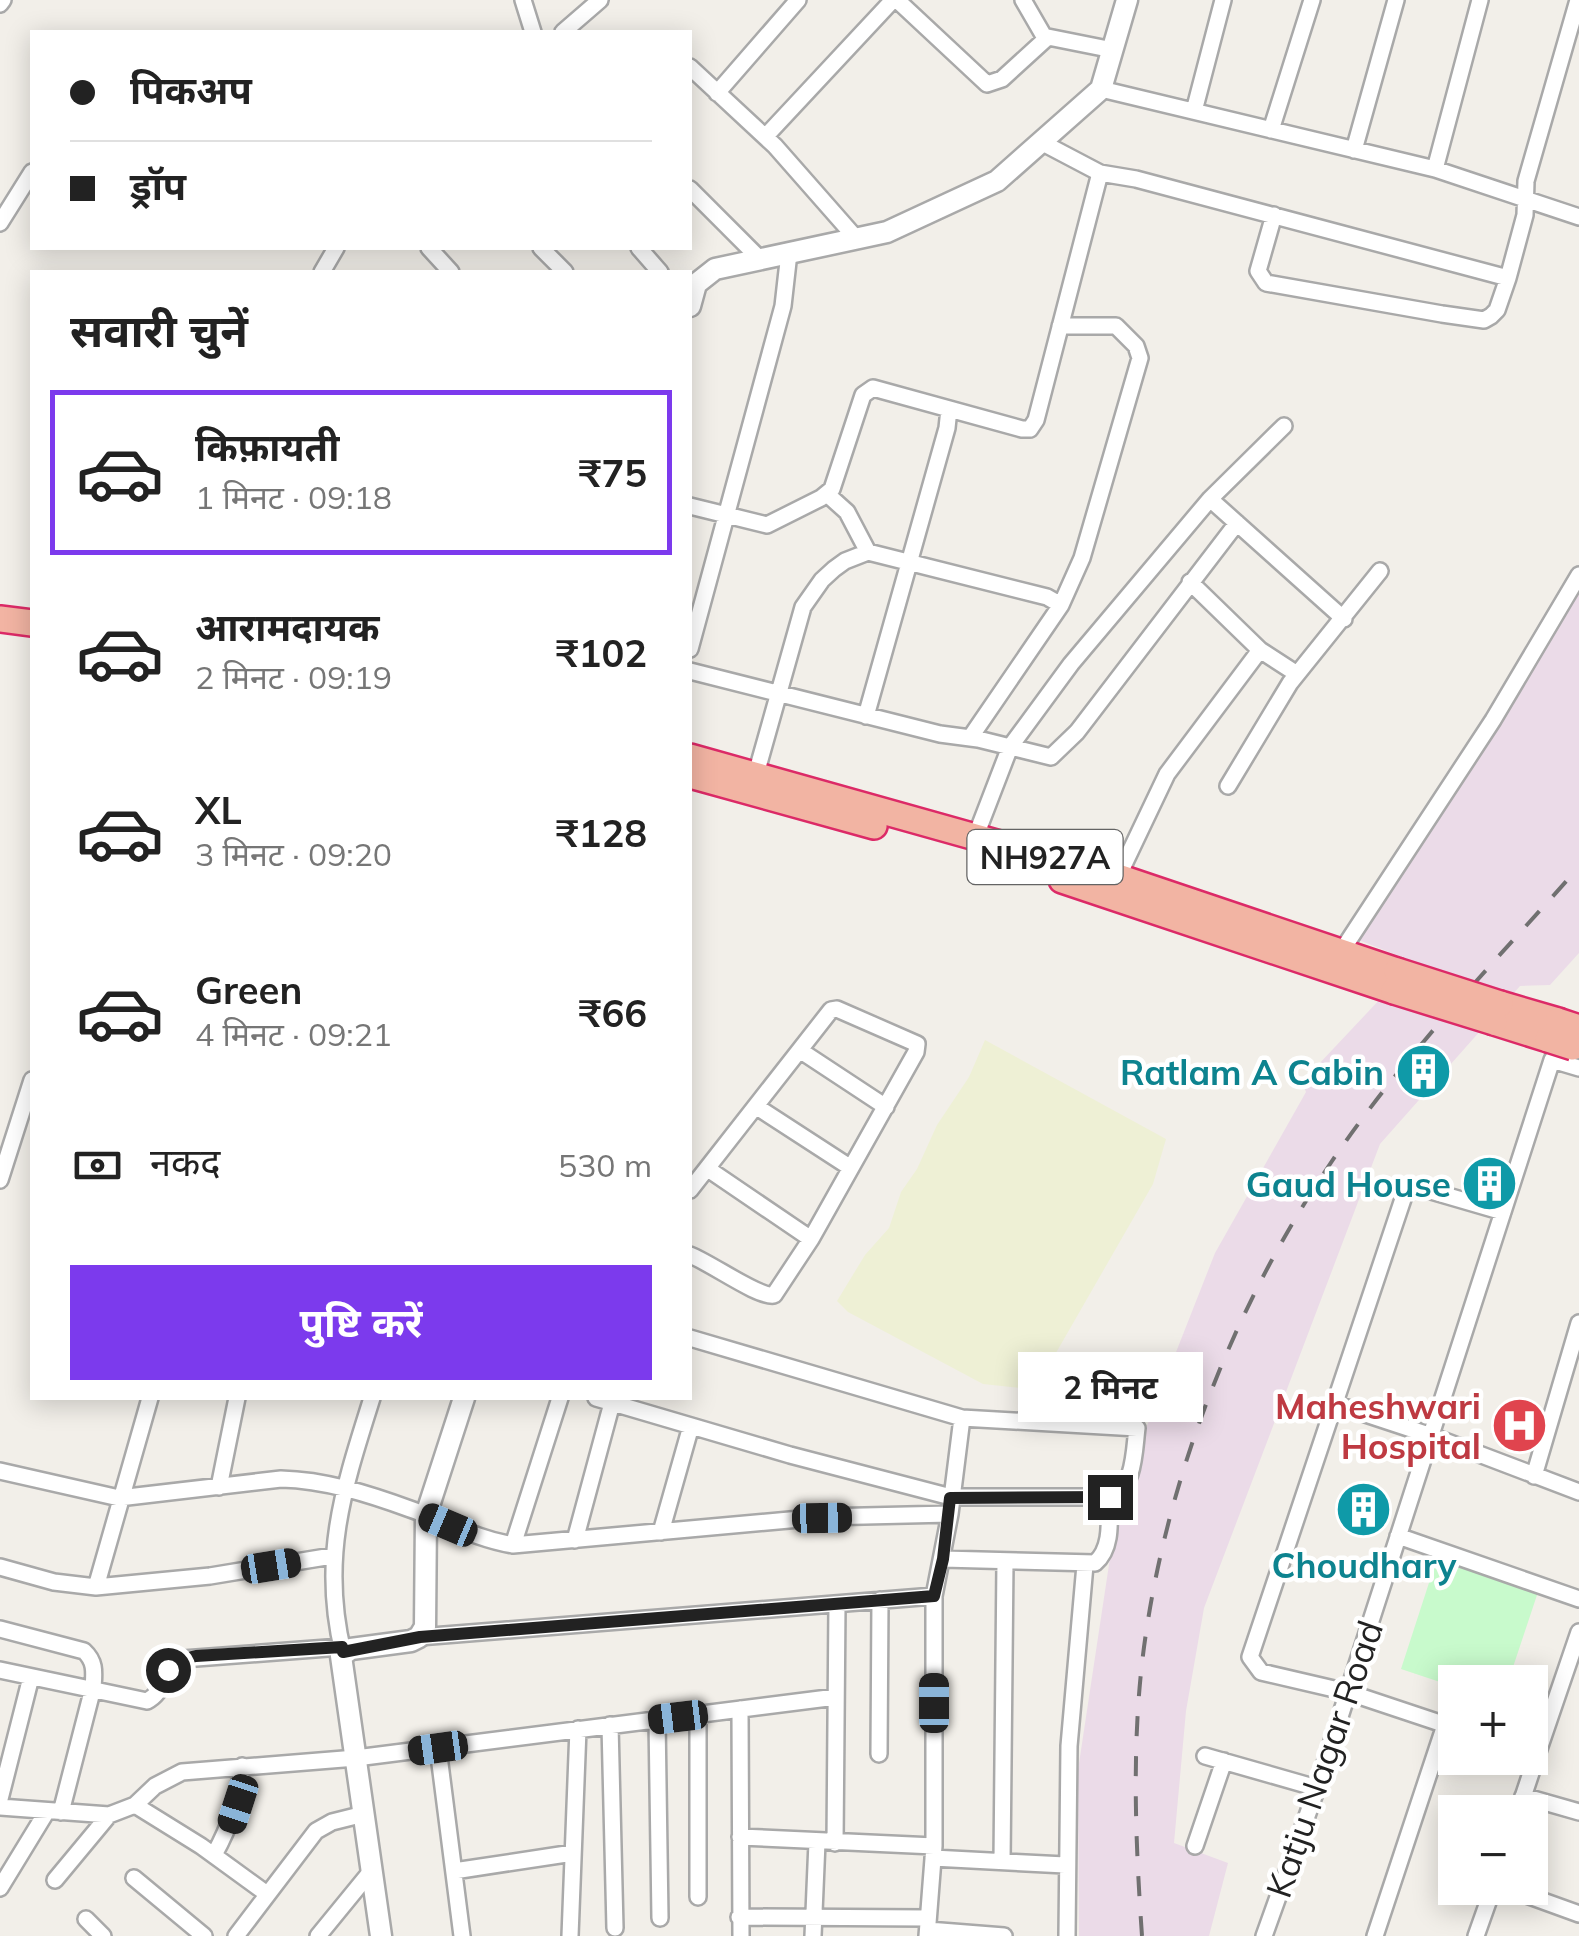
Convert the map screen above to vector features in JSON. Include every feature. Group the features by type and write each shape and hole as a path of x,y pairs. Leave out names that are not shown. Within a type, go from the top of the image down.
{"highway":[{"path":"0,619 30,623"},
{"path":"0,636 30,640"},
{"name":"NH927A","path":"692,758 1118,877 1341,952 1395,981"},
{"name":"NH927A","path":"692,776 1108,893 1498,1013 1568,1041"}],"street":[{"path":"523,0 532,30"},
{"path":"564,30 600,0"},
{"path":"718,93 798,0"},
{"path":"766,136 895,0 987,84 1002,80 1052,36 1112,50"},
{"path":"1024,0 1046,38"},
{"path":"692,299 696,284 715,268 887,232 997,180 1101,89 1127,0"},
{"path":"1194,111 1224,0"},
{"path":"1271,130 1312,0"},
{"path":"1354,150 1396,0"},
{"path":"1435,169 1480,0"},
{"path":"1274,215 1258,271 1266,283 1484,320 1497,310 1508,278 1525,215 1526,181 1578,0"},
{"path":"692,69 766,136 855,237"},
{"path":"1101,89 1435,169 1579,218"},
{"path":"1041,142 1100,173 1136,179 1508,278"},
{"path":"692,506 767,525 827,494 836,484 863,395 868,390 878,388 1022,429 1030,428 1036,420 1100,173"},
{"path":"0,224 30,175"},
{"path":"692,191 760,258"},
{"path":"430,250 450,270"},
{"path":"543,250 563,270"},
{"path":"641,250 658,270"},
{"path":"692,641 783,306 789,253"},
{"path":"970,738 1061,605 1082,558 1140,358 1136,346 1116,326 1060,326"},
{"path":"866,716 947,428 949,408"},
{"path":"975,838 1010,747 1071,664 1210,499 1284,426"},
{"path":"827,494 847,512 868,552"},
{"path":"1210,499 1344,619"},
{"path":"692,673 1052,757 1077,732 1237,523"},
{"path":"756,774 803,607 845,560 868,552 1047,597 1061,605"},
{"path":"1228,786 1297,674 1380,571"},
{"path":"1341,952 1483,735 1579,575"},
{"path":"1190,582 1260,650 1297,674"},
{"path":"1118,877 1167,774 1260,650"},
{"path":"692,1188 833,1009 918,1047 811,1239 774,1295 765,1297 715,1265 692,1256"},
{"name":"Katju Nagar Road","path":"1264,1936 1317,1788 1503,1212 1568,1041"},
{"path":"801,1051 886,1107"},
{"path":"0,1180 30,1086"},
{"path":"757,1107 851,1168"},
{"path":"708,1168 811,1239"},
{"path":"1438,1723 1347,1692 1261,1672 1250,1657 1404,1193 1417,1187 1503,1212"},
{"path":"1534,1476 1579,1323"},
{"path":"0,1470 119,1498 308,1480 426,1515 490,1541 514,1545 950,1506 1110,1497 1124,1488 1137,1428 962,1418 692,1339"},
{"path":"96,1587 149,1400"},
{"path":"219,1487 237,1400"},
{"path":"370,1400 343,1488 332,1556 340,1660 381,1936"},
{"path":"420,1637 426,1618 426,1515 463,1400"},
{"path":"514,1545 559,1400"},
{"path":"575,1540 604,1400 950,1506"},
{"path":"1335,1404 1579,1492"},
{"path":"928,1928 934,1852 934,1596 943,1559 962,1418"},
{"path":"661,1532 690,1426"},
{"path":"943,1559 1095,1563 1104,1552 1109,1533 1110,1497"},
{"path":"1398,1536 1579,1599"},
{"path":"0,1567 54,1582 96,1587 210,1576 332,1556"},
{"path":"1002,1862 1006,1561"},
{"path":"1066,1936 1069,1746 1085,1565"},
{"path":"0,1670 147,1701 159,1691 168,1670 183,1659 342,1650 420,1637 934,1596"},
{"path":"878,1754 880,1600"},
{"path":"836,1843 837,1604"},
{"path":"0,1629 84,1651 94,1669 94,1688 54,1811 0,1888"},
{"path":"1548,1716 1579,1632"},
{"path":"0,1800 31,1677"},
{"path":"0,1807 109,1815 135,1806 156,1786 182,1772 356,1758 836,1696"},
{"path":"740,1708 741,1936"},
{"path":"698,1714 698,1898"},
{"path":"657,1719 660,1918"},
{"path":"610,1725 615,1928"},
{"path":"570,1936 578,1730"},
{"path":"438,1748 462,1936"},
{"path":"1205,1756 1317,1788"},
{"path":"1375,1936 1438,1760"},
{"path":"1195,1846 1224,1761"},
{"path":"214,1855 238,1804 242,1766"},
{"path":"1548,1803 1579,1812"},
{"path":"135,1806 268,1894"},
{"path":"236,1936 316,1831 332,1822 364,1814"},
{"path":"55,1880 109,1815"},
{"path":"740,1837 1065,1865"},
{"path":"814,1936 818,1842"},
{"path":"454,1870 573,1853"},
{"path":"318,1936 372,1870"},
{"path":"134,1878 204,1936"},
{"path":"1548,1903 1579,1914"},
{"path":"1476,1936 1486,1905"},
{"path":"740,1917 812,1917 1004,1936"},
{"path":"86,1919 103,1936"}],"shaded area":[{"path":"1579,581 1579,953 1550,985 1520,986 1380,1144 1204,1608 1186,1711 1174,1843 1228,1863 1209,1936 1079,1936 1078,1770 1110,1558 1145,1431 1215,1253 1306,1092 1302,1082 1382,997 1407,959 1356,939"}],"green space":[{"path":"985,1040 1166,1139 1153,1184 1041,1379 1030,1389 983,1384 848,1312 837,1301 865,1255 889,1228 901,1192 917,1169 937,1125 969,1077"},
{"path":"1439,1552 1541,1583 1514,1665 1438,1665 1438,1681 1401,1669"}],"railway":[{"path":"1142,1936 1136,1784 1141,1670 1171,1511 1211,1392 1263,1277 1293,1222 1354,1129 1447,1014 1579,867"}],"place":[{"name":"Ratlam A Cabin","path":"1423,1072"},
{"name":"Gaud House","path":"1490,1184"},
{"name":"Maheshwari Hospital","path":"1520,1426"},
{"name":"Choudhary","path":"1364,1509"}],"route":[{"path":"168,1670 183,1659 196,1656 342,1647 343,1652 420,1637 934,1596 950,1498 1110,1497"}]}
